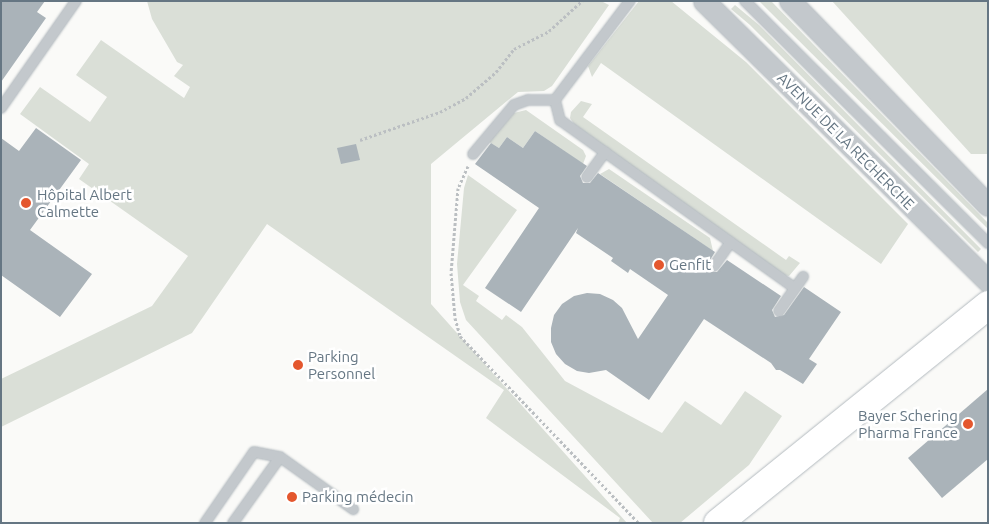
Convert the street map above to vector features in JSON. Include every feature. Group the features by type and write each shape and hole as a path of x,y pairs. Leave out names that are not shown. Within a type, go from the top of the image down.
{"street":[{"name":"AVENUE DE LA RECHERCHE","path":"704,1 988,281"},
{"path":"790,1 988,205"},
{"path":"718,523 988,305"}],"lane":[{"path":"1,108 76,1"},
{"path":"630,1 556,100 560,120 796,288"},
{"path":"745,1 988,242"},
{"path":"473,154 514,105 528,100 556,100"},
{"path":"587,177 605,152"},
{"path":"714,266 731,242"},
{"path":"779,311 803,277"},
{"path":"205,523 254,452 280,457 353,509"},
{"path":"233,523 280,457"}],"path":[{"path":"360,140 440,112 466,98 496,72 514,49 549,31 582,1"},
{"path":"473,154 458,188 451,273 455,318 460,336 639,523"}],"shaded area":[{"path":"147,1 601,1 609,5 552,86 544,91 518,92 431,164 431,304 627,523 618,523 620,518 486,418 504,390 267,224 192,333 1,427 1,379 152,306 188,256 79,179 89,164 20,114 40,87 90,122 107,97 76,75 101,40 184,98 190,87 174,76 183,65 177,62 152,19"},
{"path":"639,1 671,1 746,62 908,224 881,264 601,63 592,77 588,66"},
{"path":"759,1 771,1 988,223 988,229"},
{"path":"832,1 988,1 988,154 971,154"},
{"path":"735,5 759,25 981,249 978,252 750,25 731,9"},
{"path":"581,101 592,104 583,117 786,260 789,256 800,263 789,276 783,275 574,124 570,118 571,112"},
{"path":"526,110 583,150 586,156 583,164 535,131 523,148 507,137 499,148 489,142 514,113"},
{"path":"609,169 710,238 713,251 600,174"},
{"path":"468,175 517,210 463,285 479,296 476,301 502,320 506,315 522,327 565,381 662,433 685,401 721,425 745,391 782,416 749,465 680,523 653,523 466,320 460,302 457,264 464,188"}],"building":[{"path":"1,1 45,1 37,12 46,18 1,82"},
{"name":"Hôpital Albert Calmette","path":"36,128 81,160 30,230 92,274 60,317 1,275 1,138 19,151"},
{"name":"Genfit","path":"535,131 587,166 580,176 583,183 590,183 598,173 715,252 707,265 710,272 717,272 727,260 781,296 772,310 775,317 784,315 804,287 841,312 809,359 817,364 803,384 780,370 776,370 771,363 704,319 649,400 606,370 589,373 577,371 565,364 556,354 551,342 551,328 554,315 562,304 574,296 587,293 600,294 613,300 622,308 638,339 668,295 630,269 628,273 611,261 613,258 576,233 578,228 521,312 485,288 539,208 475,164 491,143 499,148 507,137 523,148"},
{"path":"356,144 360,160 341,164 337,148"},
{"name":"Bayer Schering Pharma France","path":"988,389 988,459 942,498 908,458"}],"place":[{"name":"Hôpital Albert Calmette","path":"26,203"},
{"name":"Genfit","path":"659,265"},
{"name":"Parking Personnel","path":"298,365"},
{"name":"Bayer Schering Pharma France","path":"968,424"},
{"name":"Parking médecin","path":"292,497"}]}
